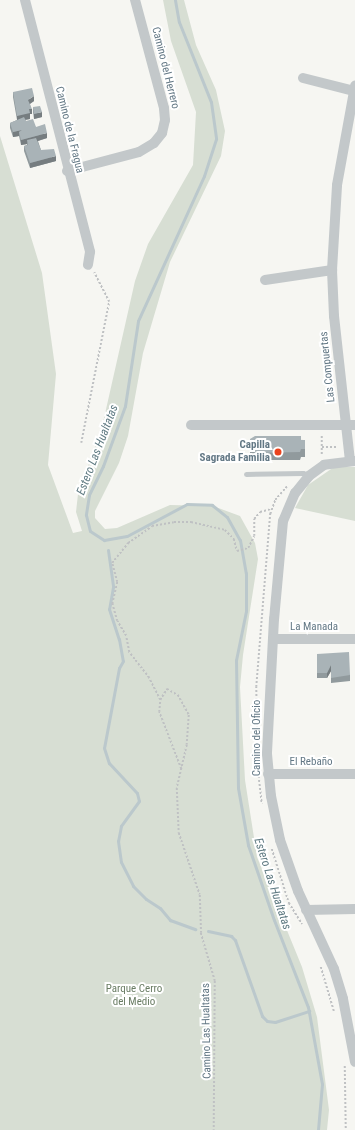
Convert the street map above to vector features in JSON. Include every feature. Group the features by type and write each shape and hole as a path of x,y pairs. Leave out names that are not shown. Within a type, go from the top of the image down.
{"street":[{"name":"Camino de la Fragua","path":"25,0 67,171 90,252 88,265"},
{"name":"Camino del Herrero","path":"67,171 145,150 154,143 162,133 165,120 164,108 135,0"},
{"name":"Las Compuertas","path":"303,78 354,88 337,185 332,270 350,425 352,462"},
{"path":"265,280 332,270"},
{"path":"191,425 350,425"},
{"name":"Camino del Oficio","path":"350,1063 353,1045 334,970 306,910 280,840 268,774 267,733 273,639 284,521 295,493 309,476 324,466 352,462"},
{"name":"La Manada","path":"273,639 355,639"},
{"name":"El Rebaño","path":"268,774 355,774"},
{"path":"306,910 355,909"}],"lane":[{"path":"246,474 298,474 309,476"}],"path":[{"path":"81,443 109,302 101,283 88,265"},
{"path":"322,425 324,466"},
{"path":"257,747 256,687 272,509 275,500 298,474"},
{"path":"181,769 159,712 160,700 149,678 129,652 126,636 117,621 112,604 116,582 112,563 128,543 152,526 174,522 191,522 225,530 234,539 237,551 248,548 254,536 254,519 260,512 272,509"},
{"name":"Camino Las Hualtatas","path":"160,700 167,689 178,695 189,715 187,744 177,788 179,833 200,895 201,933 215,981 214,1130"},
{"path":"257,755 262,806"},
{"path":"270,842 289,903 303,926"},
{"path":"320,962 335,1012"},
{"path":"346,1130 350,1063"}],"green space":[{"name":"Parque Cerro del Medio","path":"163,0 184,0 196,45 216,90 225,131 221,156 170,262 143,353 128,436 119,463 95,511 95,518 105,529 117,528 170,505 213,506 240,516 255,543 258,559 243,655 240,687 245,780 257,857 302,967 317,1017 329,1110 327,1130 0,1130 0,136 42,273 56,374 48,465 73,533 82,531 76,512 78,494 102,427 135,281 148,244 193,165 196,112 171,41"},
{"path":"334,467 355,467 355,521 295,508 308,485"}],"building":[{"path":"32,88 34,96 28,100 32,109 29,109 30,113 17,116 13,92"},
{"path":"40,106 42,112 34,114 33,107"},
{"path":"24,117 26,121 33,119 36,127 45,124 47,133 21,140 19,132 22,130 13,132 10,123"},
{"path":"36,138 41,150 54,149 56,156 30,163 24,146 28,145 27,140"},
{"path":"255,436 301,436 301,440 305,440 305,449 301,449 300,452 255,453 250,449 250,439"},
{"path":"349,652 350,675 331,678 331,665 327,673 317,673 317,654"}],"waterway":[{"name":"Estero Las Hualtatas","path":"175,0 179,22 211,102 216,139 204,176 138,321 125,406 103,466 89,495 86,515 90,531 104,540 127,536 187,504 212,505 227,517 240,540 246,573 246,611 236,660 238,788 248,845 274,920 308,1007 322,1084 318,1130"},
{"path":"108,550 113,587 109,609 119,639 123,661 119,668 104,748 109,763 137,793 139,801 121,826 118,841 121,862 133,886 146,899 160,908 170,920 195,929"},
{"path":"208,931 231,936 235,940 262,1016 267,1021 275,1022 309,1011"}],"place":[{"name":"Capilla Sagrada Familia","path":"278,452"}]}
